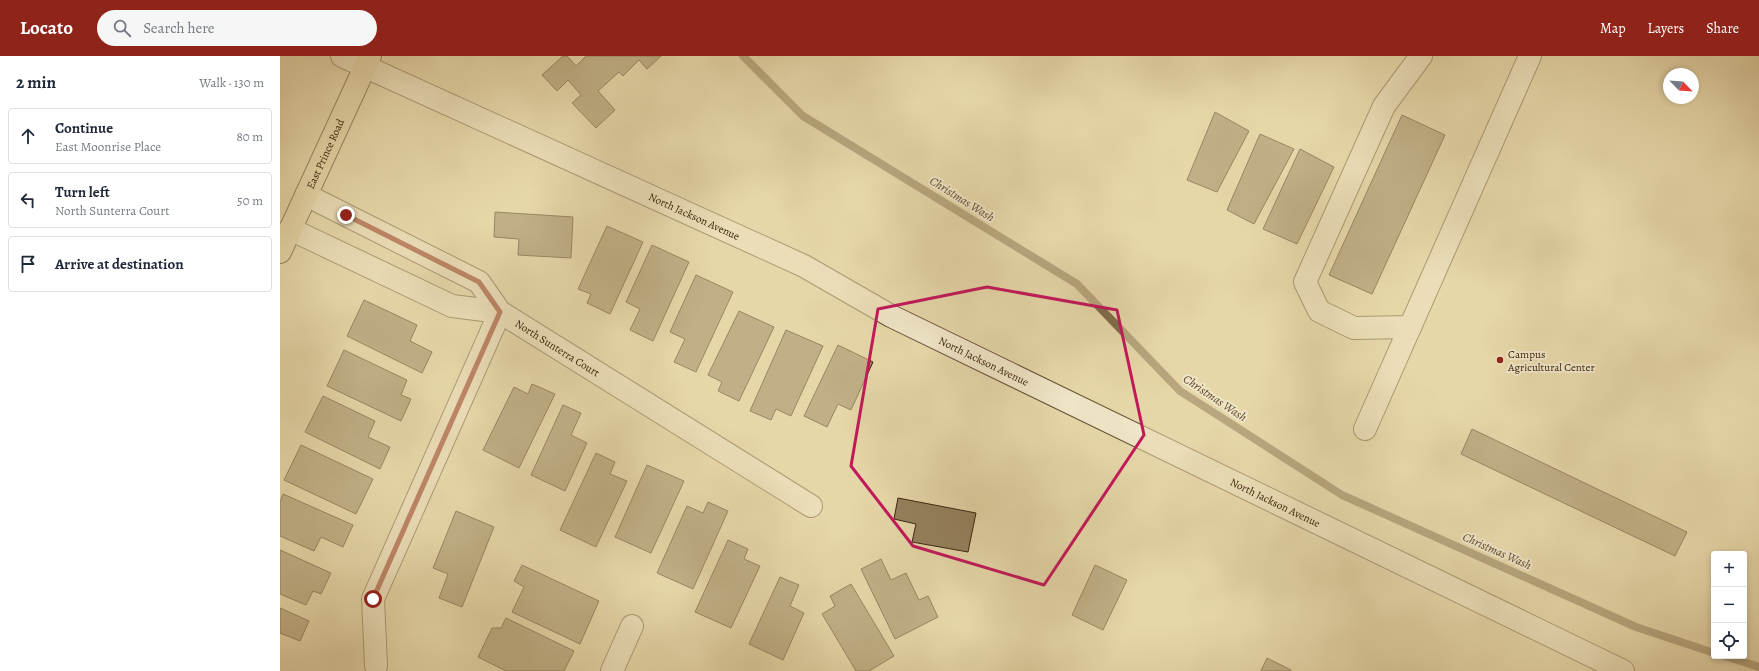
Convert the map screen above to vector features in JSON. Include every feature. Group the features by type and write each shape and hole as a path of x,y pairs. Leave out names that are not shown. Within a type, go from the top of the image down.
{"main road":[{"name":"East Prince Road","path":"280,252 367,61"}],"street":[{"name":"North Jackson Avenue","path":"342,56 367,61 804,266 891,316 1623,671"},
{"path":"1410,327 1354,328 1320,311 1305,282 1384,106 1421,56"},
{"path":"1365,429 1530,56"},
{"name":"North Sunterra Court","path":"306,195 479,282 500,312 811,506"},
{"path":"290,230 452,306 500,312 373,599 376,666"},
{"path":"424,293 439,262"},
{"path":"612,671 632,626"}],"highlighted area":[{"path":"987,287 1117,310 1144,435 1044,585 913,546 851,466 878,309"}],"building":[{"path":"563,56 567,56 576,66 586,56 661,56 647,69 639,60 623,76 619,72 598,91 615,110 596,128 572,103 581,95 568,80 557,91 542,75"},
{"path":"1215,112 1249,131 1217,192 1187,180"},
{"path":"1402,115 1445,135 1372,294 1329,275"},
{"path":"1260,134 1294,149 1254,224 1227,210"},
{"path":"1300,149 1334,167 1297,244 1263,229"},
{"path":"495,212 573,217 571,258 518,255 519,239 494,237"},
{"path":"607,226 643,242 610,314 587,303 591,294 578,289"},
{"path":"652,245 689,262 653,341 630,330 640,309 626,302"},
{"path":"696,275 733,292 696,372 674,362 685,339 670,332"},
{"path":"364,300 417,325 410,341 432,352 422,373 347,336"},
{"path":"739,311 774,327 739,401 718,391 722,382 708,375"},
{"path":"786,330 823,346 791,416 776,409 771,420 750,411"},
{"path":"838,345 873,362 851,410 838,404 827,427 804,416"},
{"path":"344,350 407,380 401,395 411,399 401,421 327,386"},
{"path":"532,384 555,394 519,468 483,450 514,387 528,394"},
{"path":"323,396 375,421 368,437 390,447 380,469 305,432"},
{"path":"563,405 581,413 571,435 587,443 565,491 531,475"},
{"path":"1472,429 1687,532 1675,556 1461,454"},
{"path":"301,445 373,479 356,514 284,480"},
{"path":"596,453 615,462 610,474 627,481 596,547 560,530"},
{"path":"647,465 684,481 651,553 615,537"},
{"path":"283,494 353,525 343,547 321,537 314,551 280,536 280,502"},
{"path":"898,498 976,513 968,552 912,542 916,524 894,519"},
{"path":"708,502 728,511 693,589 657,573 687,506 703,513"},
{"path":"456,511 494,527 462,607 439,598 448,574 433,568"},
{"path":"728,540 748,549 744,559 760,566 731,628 695,612"},
{"path":"280,550 331,573 321,594 313,591 306,605 280,594"},
{"path":"881,559 891,580 906,573 919,600 928,596 938,617 895,639 861,569"},
{"path":"522,565 599,601 580,644 512,612 524,587 514,581"},
{"path":"1095,565 1127,580 1103,630 1072,615"},
{"path":"780,577 799,585 790,606 804,613 783,660 749,644"},
{"path":"851,584 894,656 869,671 856,671 822,614 835,606 830,596"},
{"path":"280,608 309,621 300,641 280,633"},
{"path":"506,618 574,651 564,671 506,671 478,657 492,628 501,628"},
{"path":"1267,658 1291,670 1291,671 1261,671"}],"waterway":[{"name":"Christmas Wash","path":"743,56 803,116 1077,284 1180,391 1342,495 1636,627 1711,652"},
{"name":"Christmas Wash","path":"1734,659 1759,667"}],"place":[{"name":"Campus Agricultural Center","path":"1500,360"}],"route":[{"path":"346,215 479,282 500,312 373,599"}]}
